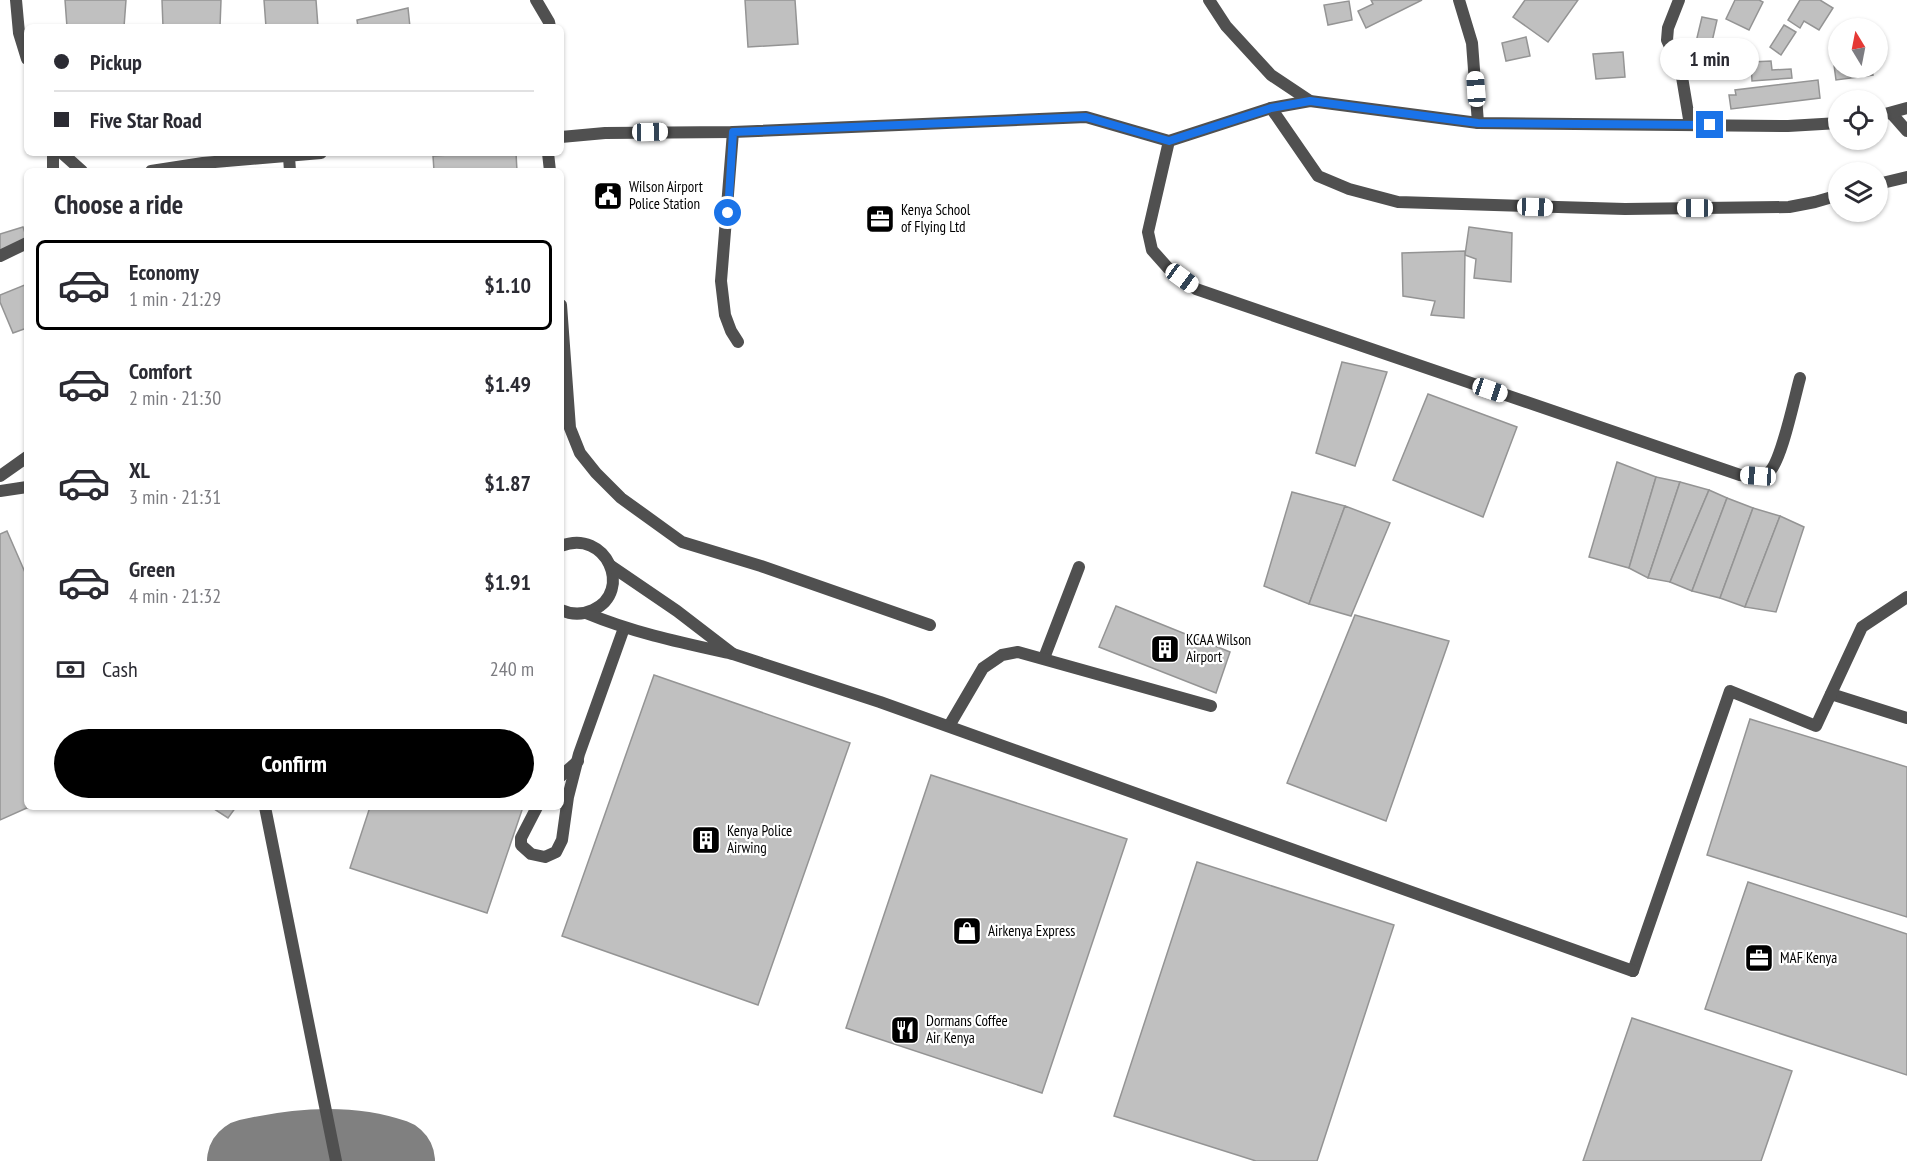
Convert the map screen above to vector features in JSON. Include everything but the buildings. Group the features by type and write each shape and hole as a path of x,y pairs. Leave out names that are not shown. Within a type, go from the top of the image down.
{"street":[{"path":"16,0 19,33 24,49"},
{"path":"536,0 549,24"},
{"path":"1209,0 1226,26 1271,75 1310,101"},
{"path":"1460,0 1472,43 1478,123"},
{"path":"1678,0 1668,28 1667,40 1681,71 1690,125"},
{"path":"564,137 605,133 733,132 1086,117 1169,141 1271,108 1310,101 1478,123 1788,126 1828,124"},
{"path":"1271,108 1318,176 1349,189 1398,202 1625,209 1789,207 1828,198"},
{"path":"1888,115 1907,108"},
{"path":"1892,114 1907,131"},
{"path":"733,132 721,281 725,315 738,342"},
{"path":"1169,141 1148,231 1152,250 1167,268 1196,289 1740,475 1758,476 1767,474 1772,469 1780,452 1800,378"},
{"path":"65,156 79,168"},
{"path":"170,168 203,163 297,156"},
{"path":"289,157 290,168"},
{"path":"1888,182 1907,177"},
{"path":"0,256 24,244"},
{"path":"564,346 570,428 580,453 621,498 682,542 761,566 930,625"},
{"path":"0,476 24,459"},
{"path":"0,491 24,487"},
{"path":"564,545 574,542 586,543 597,548 606,556 613,578 606,600 597,608 586,613 574,614 564,611"},
{"path":"611,566 677,611 733,654"},
{"path":"1044,658 1079,567"},
{"path":"586,613 624,628 733,654 841,688 1633,971 1730,692 1816,726 1862,627 1907,597"},
{"path":"535,810 521,838 521,845 531,854 545,857 556,852 562,840 568,796 578,760 624,628"},
{"path":"949,726 983,668 1002,655 1018,652 1211,706"},
{"path":"1831,694 1907,718"},
{"path":"564,773 578,760"},
{"path":"266,810 336,1161"}],"taxiway":[{"path":"249,1161 285,1154 321,1151 358,1153 393,1161"}],"place":[{"name":"Wilson Airport Police Station","path":"608,196"},
{"name":"Kenya School of Flying Ltd","path":"880,219"},
{"name":"KCAA Wilson Airport","path":"1165,649"},
{"name":"Kenya Police Airwing","path":"706,840"},
{"name":"Airkenya Express","path":"967,931"},
{"name":"MAF Kenya","path":"1759,958"},
{"name":"Dormans Coffee Air Kenya","path":"905,1030"}],"route":[{"path":"728,213 733,132 1086,117 1169,141 1271,108 1310,101 1478,123 1710,125"}]}
